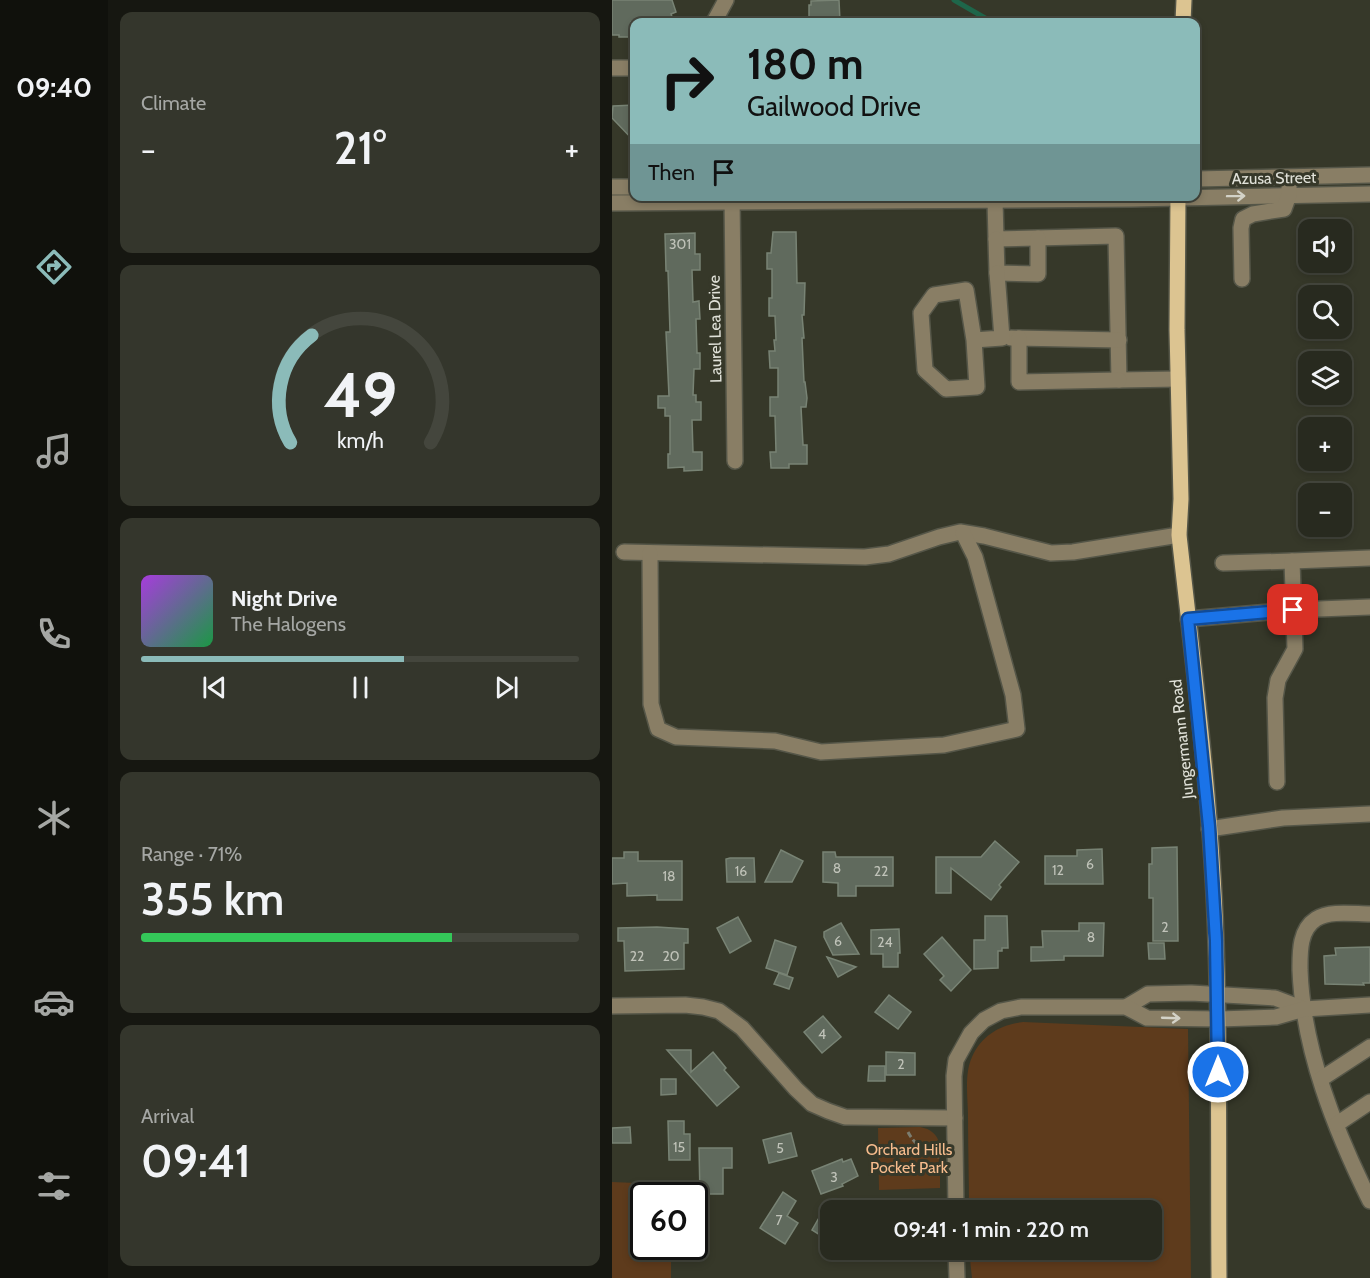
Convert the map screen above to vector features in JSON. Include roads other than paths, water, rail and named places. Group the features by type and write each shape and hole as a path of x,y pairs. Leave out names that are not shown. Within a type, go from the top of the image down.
{"main road":[{"path":"1183,18 1184,0"},
{"name":"Jungermann Road","path":"1178,201 1181,499 1179,535 1209,829 1216,941 1219,1278"}],"street":[{"path":"717,18 726,0"},
{"path":"612,68 630,68"},
{"name":"Azusa Street","path":"1200,179 1370,175"},
{"path":"1242,279 1241,228 1243,219 1253,214 1284,209 1289,195 1289,177"},
{"path":"612,187 630,187"},
{"name":"Azusa Street","path":"1200,197 1370,194"},
{"name":"Azusa Street","path":"612,203 672,201"},
{"name":"Laurel Lea Drive","path":"732,201 735,461"},
{"path":"995,201 996,273 1002,338"},
{"path":"996,239 1116,237 1119,380"},
{"path":"996,273 1038,274 1038,238"},
{"path":"966,290 974,340 976,387 946,388 925,370 921,313 934,295 966,290"},
{"path":"1019,338 1019,382 1178,379"},
{"path":"974,340 1019,338 1119,340"},
{"path":"624,552 865,557 889,554 939,537 963,533 1051,553 1073,552 1179,535"},
{"path":"650,553 651,704 658,729 676,737 775,741 820,752 864,751 944,745 1017,729 1013,695 1007,672 975,557 963,533"},
{"path":"1223,563 1370,558"},
{"path":"1277,782 1275,698 1278,680 1295,649 1292,561"},
{"path":"1188,619 1293,610 1370,607"},
{"path":"1209,829 1283,818 1370,814"},
{"path":"1370,914 1328,915 1316,920 1307,928 1300,952 1304,1009 1311,1048 1337,1124 1370,1201"},
{"path":"1126,1007 1148,994 1191,993 1275,998 1304,1009"},
{"path":"612,1005 686,1005 703,1006 719,1011 742,1028 812,1104 845,1117 955,1118"},
{"path":"956,1200 954,1076 956,1060 971,1033 984,1020 1001,1011 1021,1007 1126,1007 1147,1018 1218,1019 1276,1017 1304,1009 1370,1005"},
{"path":"1321,1079 1370,1047"},
{"path":"1337,1124 1370,1102"},
{"path":"956,1260 957,1278"}],"waterway":[{"path":"954,0 985,18"}],"park label":[{"name":"Orchard Hills Pocket Park","path":"909,1158"}]}
